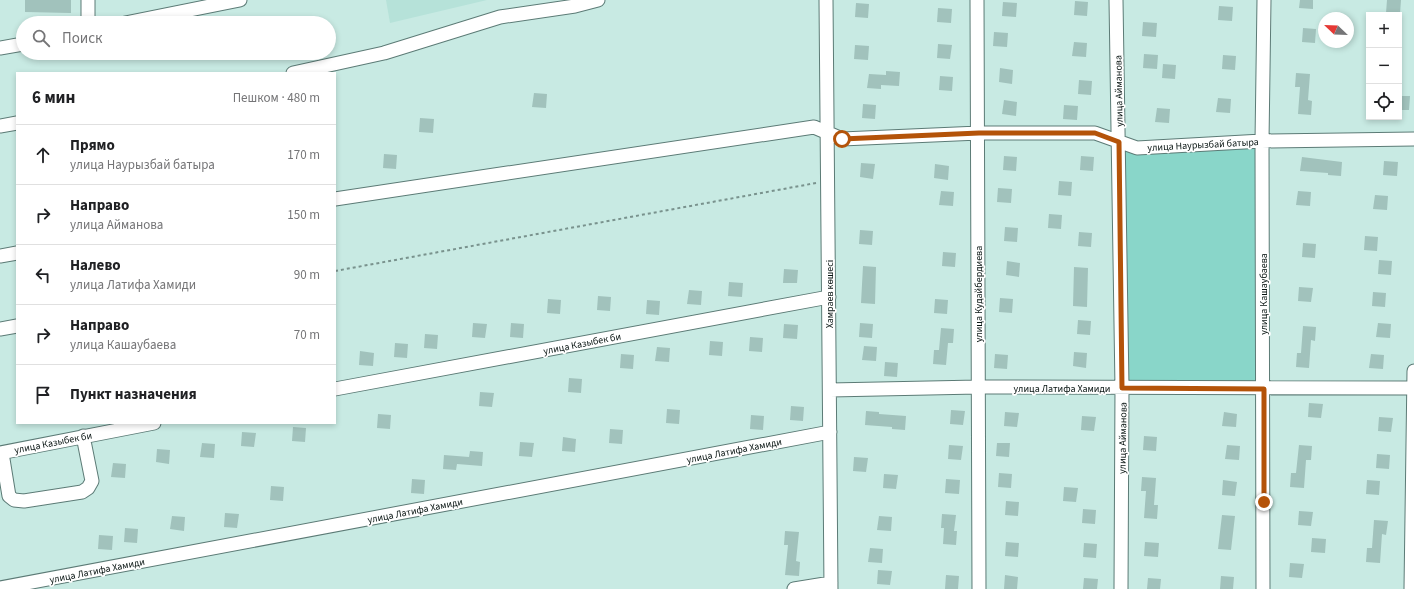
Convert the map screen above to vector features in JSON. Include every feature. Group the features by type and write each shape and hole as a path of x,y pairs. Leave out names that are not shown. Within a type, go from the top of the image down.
{"street":[{"path":"88,0 88,16"},
{"path":"160,16 240,0"},
{"path":"298,72 384,53 500,17 575,6 598,0"},
{"name":"Хамраев көшесі","path":"826,0 831,586"},
{"name":"улица Кудайбердиева","path":"977,0 979,133 979,589"},
{"name":"улица Айманова","path":"1116,0 1122,388 1121,589"},
{"name":"улица Кашаубаева","path":"1263,589 1264,389 1262,141 1264,0"},
{"path":"0,48 16,45"},
{"path":"0,126 16,123"},
{"name":"улица Наурызбай батыра","path":"336,199 814,127 842,139 979,133 1095,133 1137,148 1262,141 1414,140"},
{"path":"0,256 16,253"},
{"name":"улица Казыбек би","path":"336,389 829,297"},
{"path":"0,329 16,326"},
{"path":"1411,589 1414,371"},
{"name":"улица Латифа Хамиди","path":"830,390 978,387 1264,389 1414,388"},
{"name":"улица Казыбек би","path":"1,453 149,424"},
{"name":"улица Латифа Хамиди","path":"0,588 830,432"},
{"path":"1,453 9,496 14,500 24,501 82,492 88,488 92,481 83,436"},
{"path":"794,589 831,586"}],"path":[{"path":"336,271 553,232 811,183 828,183"}],"shaded area":[{"path":"386,0 487,0 390,23"},
{"path":"1262,141 1264,389 1122,388 1119,142"}],"building":[{"path":"25,0 71,0 71,13 25,12"},
{"path":"1300,0 1313,0 1313,9 1299,8"},
{"path":"1387,0 1401,0 1400,12 1386,12"},
{"path":"1075,1 1088,2 1087,16 1074,15"},
{"path":"1003,2 1017,3 1016,17 1002,16"},
{"path":"856,3 869,4 868,18 855,17"},
{"path":"1219,6 1233,7 1232,21 1218,20"},
{"path":"938,8 952,9 951,23 937,22"},
{"path":"1143,22 1157,23 1156,37 1142,36"},
{"path":"1303,28 1316,29 1315,43 1302,42"},
{"path":"994,32 1008,33 1007,47 993,46"},
{"path":"1074,42 1087,43 1086,57 1072,56"},
{"path":"938,44 952,45 950,59 937,58"},
{"path":"855,45 869,46 868,60 854,59"},
{"path":"1144,54 1158,55 1157,69 1143,68"},
{"path":"1223,55 1236,56 1235,70 1222,69"},
{"path":"1163,64 1176,65 1175,79 1162,78"},
{"path":"1000,68 1013,70 1012,84 999,82"},
{"path":"886,71 900,72 899,86 881,85 881,89 867,88 869,74 886,75"},
{"path":"1296,73 1310,74 1308,100 1312,101 1311,115 1298,114 1300,87 1295,87"},
{"path":"940,76 953,77 952,91 939,90"},
{"path":"1079,80 1092,81 1091,95 1078,94"},
{"path":"534,93 547,94 546,108 532,107"},
{"path":"1402,96 1410,96 1409,110 1402,110"},
{"path":"1218,98 1231,99 1230,113 1216,112"},
{"path":"1004,100 1017,102 1016,116 1002,114"},
{"path":"863,104 876,105 875,119 862,118"},
{"path":"1064,105 1078,106 1077,120 1063,119"},
{"path":"1157,108 1170,109 1169,123 1155,122"},
{"path":"420,118 434,119 433,133 419,132"},
{"path":"384,154 397,155 396,169 383,168"},
{"path":"1004,156 1017,157 1016,171 1003,170"},
{"path":"1081,156 1094,157 1093,171 1080,170"},
{"path":"1302,157 1342,162 1341,176 1328,175 1328,173 1300,171"},
{"path":"1384,161 1398,162 1397,176 1383,175"},
{"path":"861,163 875,164 873,179 860,177"},
{"path":"935,164 949,166 948,180 934,178"},
{"path":"1059,181 1072,182 1071,196 1058,195"},
{"path":"998,188 1012,189 1011,203 997,202"},
{"path":"941,191 954,192 953,206 939,205"},
{"path":"1298,191 1311,192 1310,206 1296,205"},
{"path":"1375,195 1388,196 1387,210 1373,209"},
{"path":"1049,214 1062,215 1061,229 1048,228"},
{"path":"1005,227 1018,228 1017,242 1004,241"},
{"path":"860,230 873,231 872,245 859,244"},
{"path":"1079,232 1092,233 1091,247 1078,246"},
{"path":"1365,236 1378,237 1377,251 1364,250"},
{"path":"1303,243 1316,244 1315,258 1302,257"},
{"path":"943,252 956,253 955,267 942,266"},
{"path":"1379,260 1392,261 1391,275 1378,274"},
{"path":"1007,261 1020,263 1019,277 1006,275"},
{"path":"863,266 876,267 875,304 861,303"},
{"path":"1074,267 1088,268 1087,307 1073,306"},
{"path":"784,269 798,270 797,283 783,283"},
{"path":"729,282 743,283 742,297 728,296"},
{"path":"1299,287 1313,288 1311,302 1298,301"},
{"path":"689,290 702,291 701,305 687,304"},
{"path":"1373,292 1386,293 1385,307 1372,306"},
{"path":"598,296 611,297 610,311 597,310"},
{"path":"1000,298 1013,299 1012,313 999,312"},
{"path":"548,299 561,300 560,314 547,313"},
{"path":"935,299 948,300 947,314 934,313"},
{"path":"647,300 660,301 659,315 646,314"},
{"path":"1078,320 1091,321 1090,335 1077,334"},
{"path":"473,323 487,324 485,338 472,337"},
{"path":"511,323 524,324 523,338 510,337"},
{"path":"860,323 873,324 872,338 859,337"},
{"path":"1378,323 1391,324 1390,338 1376,337"},
{"path":"784,324 798,325 797,339 783,338"},
{"path":"1303,326 1316,327 1315,341 1311,340 1309,368 1296,367 1297,353 1301,353"},
{"path":"941,328 954,329 953,343 948,343 946,365 933,364 934,350 939,350"},
{"path":"425,334 438,335 437,349 424,348"},
{"path":"750,337 763,338 762,352 749,351"},
{"path":"710,341 723,342 722,356 709,355"},
{"path":"395,343 408,344 407,358 394,357"},
{"path":"864,346 877,347 876,361 862,360"},
{"path":"657,347 670,348 669,362 655,361"},
{"path":"360,351 374,353 373,366 359,365"},
{"path":"1074,352 1087,353 1086,368 1073,366"},
{"path":"621,354 634,355 633,369 620,368"},
{"path":"995,354 1008,355 1007,369 994,368"},
{"path":"1371,354 1384,355 1383,369 1369,368"},
{"path":"885,362 898,363 897,377 884,376"},
{"path":"569,378 582,379 581,393 568,392"},
{"path":"480,392 494,393 492,407 479,406"},
{"path":"1309,403 1323,404 1321,418 1308,417"},
{"path":"791,406 804,407 803,421 790,420"},
{"path":"667,409 680,410 679,424 666,423"},
{"path":"951,410 965,411 963,425 950,424"},
{"path":"866,411 879,412 879,414 906,416 905,430 892,429 892,427 865,425"},
{"path":"1005,412 1019,413 1017,427 1004,426"},
{"path":"1224,412 1237,414 1236,427 1222,426"},
{"path":"378,414 391,415 390,429 377,428"},
{"path":"751,415 764,416 763,430 750,429"},
{"path":"1082,416 1096,417 1094,431 1081,430"},
{"path":"1379,417 1393,418 1391,432 1378,431"},
{"path":"293,427 306,428 305,442 292,441"},
{"path":"610,429 623,430 622,444 609,443"},
{"path":"242,432 256,433 254,447 241,446"},
{"path":"1144,436 1157,437 1156,451 1143,450"},
{"path":"563,437 576,439 575,452 562,451"},
{"path":"520,442 534,443 532,457 519,456"},
{"path":"202,443 215,444 214,458 200,457"},
{"path":"997,443 1010,443 1009,457 996,456"},
{"path":"949,445 963,446 961,460 948,459"},
{"path":"1227,445 1240,446 1239,460 1225,459"},
{"path":"1299,445 1312,446 1311,460 1306,460 1304,488 1290,487 1291,473 1296,473"},
{"path":"157,449 170,450 169,464 156,462"},
{"path":"470,451 483,452 482,466 457,464 456,470 443,469 444,455 469,457"},
{"path":"1377,454 1390,455 1389,469 1376,468"},
{"path":"854,457 868,458 866,472 853,471"},
{"path":"113,463 126,464 125,478 111,477"},
{"path":"999,473 1012,474 1011,488 998,487"},
{"path":"884,474 898,475 896,489 883,488"},
{"path":"1142,477 1156,478 1154,505 1158,505 1157,519 1144,518 1146,491 1141,491"},
{"path":"412,479 425,480 424,494 411,493"},
{"path":"946,479 960,480 959,494 945,493"},
{"path":"1223,480 1237,482 1235,496 1222,495"},
{"path":"1367,480 1380,481 1379,495 1366,494"},
{"path":"271,486 284,487 283,501 270,500"},
{"path":"1064,487 1078,488 1076,502 1063,501"},
{"path":"1006,501 1019,502 1018,516 1005,515"},
{"path":"1083,509 1096,510 1095,524 1082,523"},
{"path":"1299,511 1313,512 1311,526 1298,525"},
{"path":"225,513 239,514 237,528 224,527"},
{"path":"942,514 956,515 954,531 957,531 956,545 943,544 944,528 941,528"},
{"path":"1222,515 1235,516 1231,550 1218,549"},
{"path":"172,516 185,517 184,531 170,529"},
{"path":"879,516 892,517 891,531 877,530"},
{"path":"1374,520 1388,521 1386,535 1382,534 1380,563 1366,562 1367,548 1372,548"},
{"path":"125,528 138,529 137,543 124,542"},
{"path":"785,531 799,532 796,561 800,562 799,576 785,575 788,545 784,545"},
{"path":"99,535 113,536 112,550 98,549"},
{"path":"1312,538 1326,539 1325,553 1311,552"},
{"path":"1006,542 1019,543 1018,557 1005,556"},
{"path":"1145,542 1159,543 1158,557 1144,556"},
{"path":"1084,543 1097,544 1096,558 1083,557"},
{"path":"870,548 883,549 882,563 868,562"},
{"path":"1290,563 1304,564 1302,578 1289,577"},
{"path":"878,570 892,571 890,585 877,584"},
{"path":"946,575 959,576 958,589 945,589"},
{"path":"1005,575 1018,577 1017,589 1004,589"},
{"path":"1221,576 1234,577 1233,589 1220,589"},
{"path":"1084,578 1098,579 1097,589 1083,589"},
{"path":"1148,578 1161,579 1160,589 1147,589"}],"route":[{"path":"842,139 979,133 1095,133 1119,142 1122,388 1264,389 1264,502"}]}
